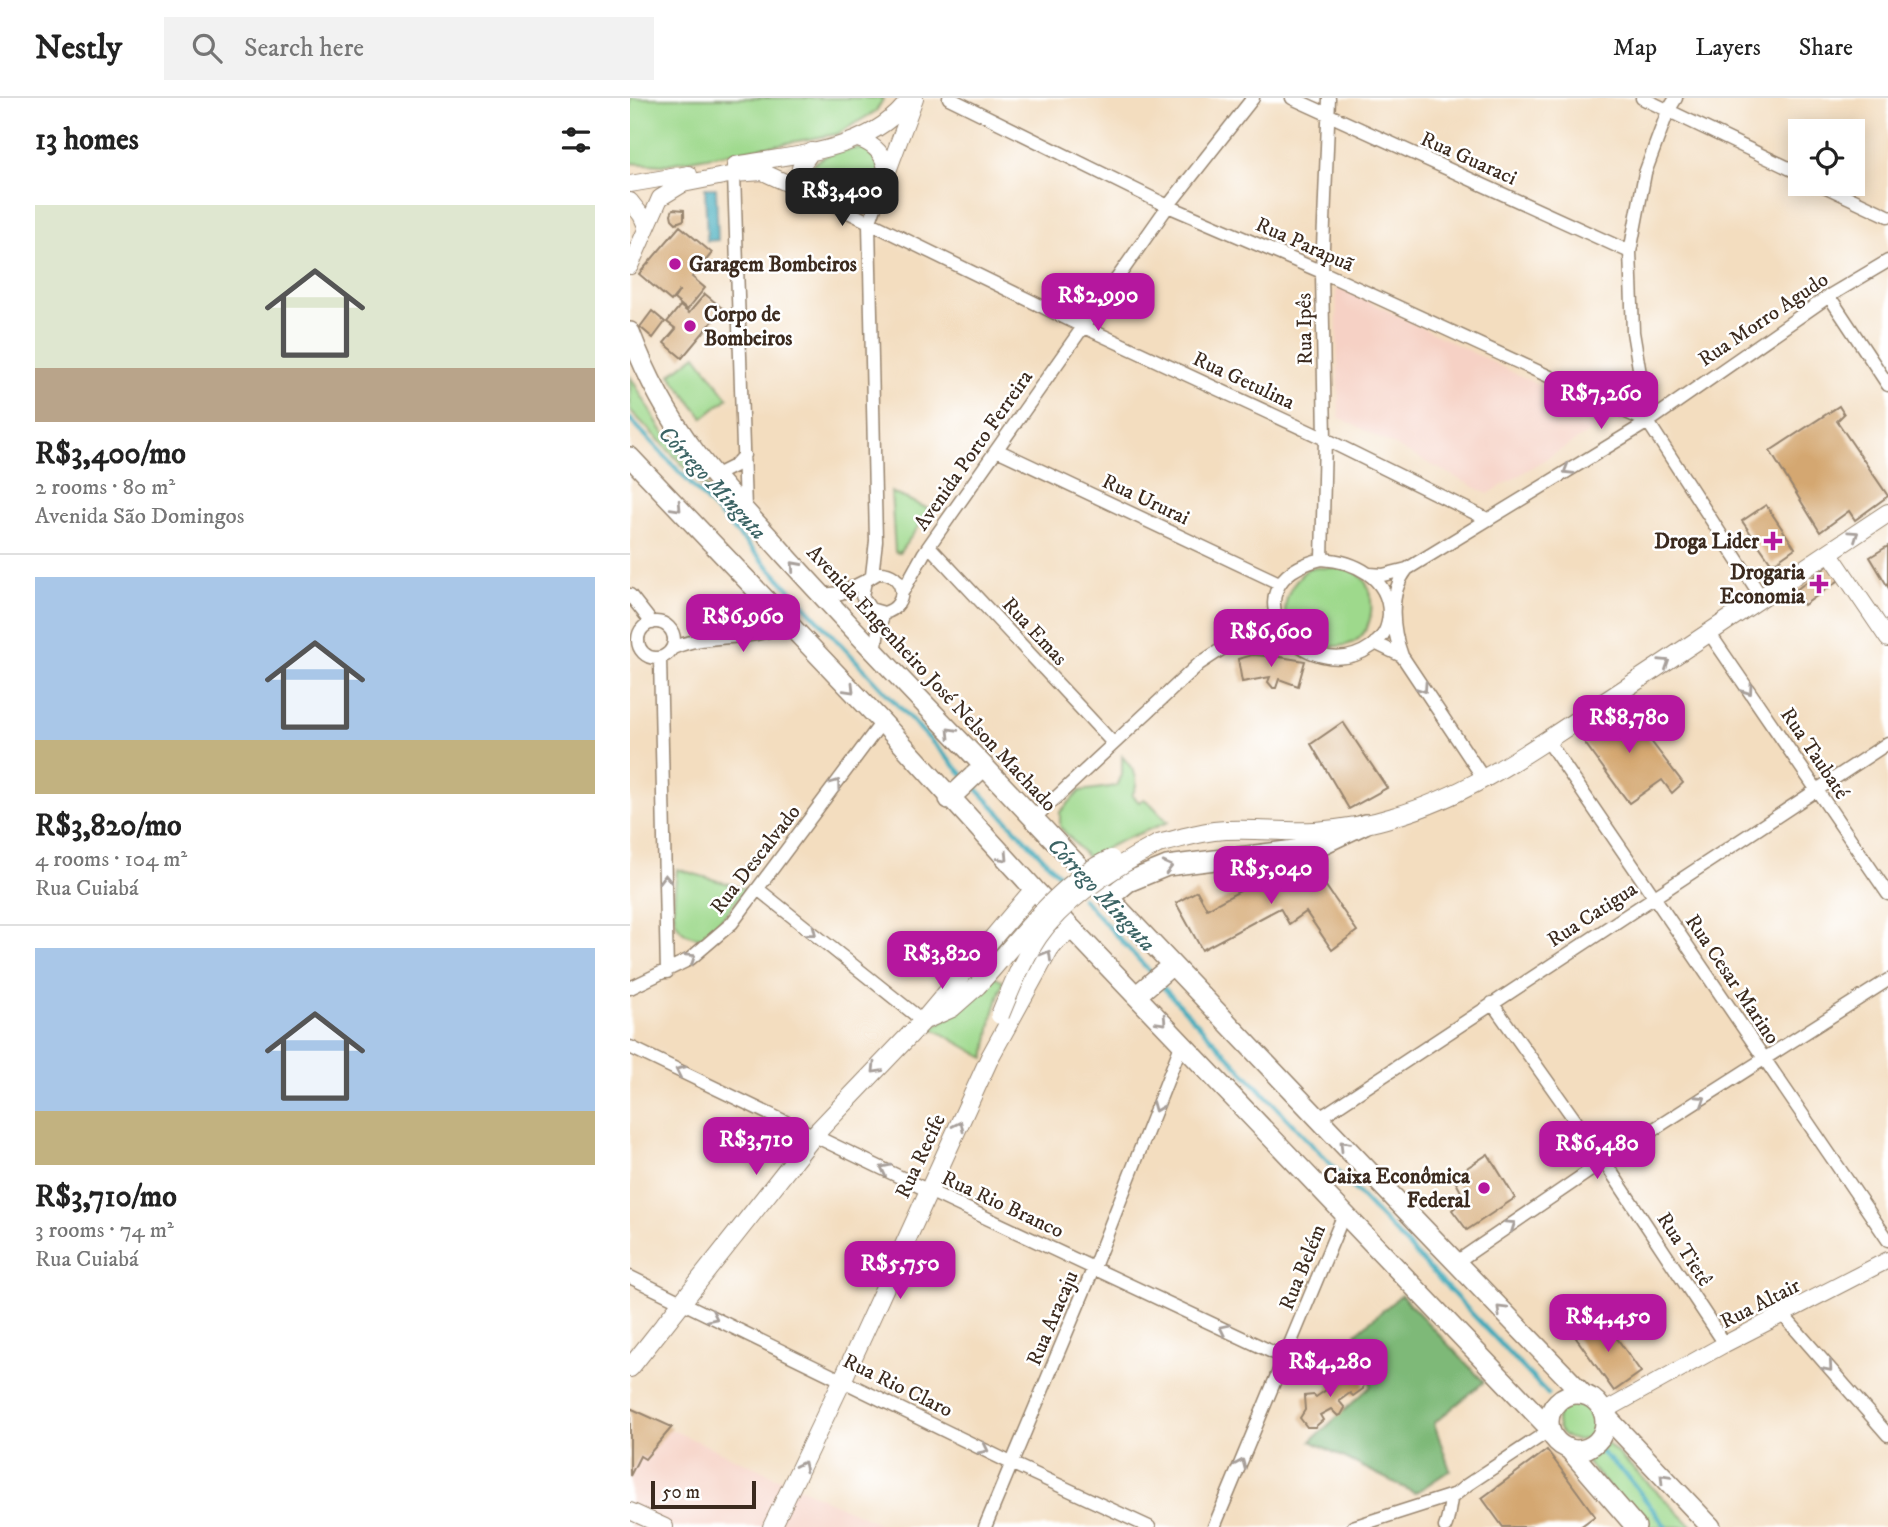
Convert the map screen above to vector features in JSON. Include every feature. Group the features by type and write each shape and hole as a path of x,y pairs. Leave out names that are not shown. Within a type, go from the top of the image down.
{"main road":[{"name":"Avenida Engenheiro José Nelson Machado","path":"630,332 645,369 682,433 745,509 876,653 968,781 1034,889 1073,929 1155,980 1318,1119 1454,1263 1600,1406 1711,1527"},
{"name":"Avenida Engenheiro José Nelson Machado","path":"630,457 882,722 968,781 1033,820 1109,898 1155,980 1182,1043 1636,1527"},
{"path":"923,1021 952,1008 977,986 1056,899 1087,872 1125,854 1214,831 1314,831 1395,817 1442,800 1483,779 1546,740 1710,634 1888,513"},
{"path":"1109,898 1128,882 1167,866 1295,850 1325,843 1365,824"},
{"path":"990,1057 1000,1015 1026,957 1055,916 1111,870 1158,844"},
{"path":"630,1368 815,1134 923,1021 1034,889"},
{"name":"Rua Recife","path":"772,1527 843,1379 990,1057 1050,948 1073,929"},
{"path":"1568,1394 1600,1406 1603,1432 1594,1444 1580,1450 1553,1437 1549,1416 1555,1403 1568,1394"}],"street":[{"path":"630,184 812,151 858,139 889,121 913,98"},
{"path":"879,576 900,582 900,603 890,612 870,609 862,596 879,576 869,224 913,98"},
{"name":"Rua Parapuã","path":"949,98 1168,206 1322,272 1648,422"},
{"name":"Avenida Porto Ferreira","path":"902,591 927,550 1168,206 1253,98"},
{"name":"Rua Guaraci","path":"1293,98 1630,252"},
{"name":"Rua Ipês","path":"1322,558 1325,439 1322,272 1329,98"},
{"path":"1642,98 1788,168"},
{"path":"1676,98 1668,111 1645,173 1630,252 1633,332 1648,422 1762,598"},
{"path":"858,139 876,147 882,155 887,174"},
{"path":"800,188 800,168 812,151"},
{"path":"630,266 660,198 683,184 734,174 763,172 830,203 881,190"},
{"path":"734,174 745,509"},
{"path":"1846,196 1888,216"},
{"path":"630,201 646,226"},
{"name":"Rua Getulina","path":"830,203 1082,327 1325,439 1487,519"},
{"name":"Rua Morro Agudo","path":"1370,574 1383,575 1407,569 1648,422 1829,296 1888,261"},
{"path":"1829,296 1888,385"},
{"name":"Rua Ururai","path":"997,450 1279,583"},
{"path":"716,475 734,466 744,455"},
{"name":"Avenida Porto Ferreira","path":"822,595 841,593 927,550"},
{"name":"Rua Emas","path":"927,550 1113,743"},
{"path":"1829,552 1888,639"},
{"path":"1322,558 1338,560 1370,574 1380,583 1387,595 1389,608 1384,635 1375,643 1353,654 1325,656 1298,645 1278,624 1274,605 1279,583 1299,567 1322,558"},
{"path":"1407,569 1399,579 1395,592 1396,637 1402,656 1483,779"},
{"path":"630,595 652,623"},
{"path":"876,653 878,630 884,613"},
{"path":"687,641 664,624 652,623 641,631 634,645 647,656 660,658 687,641 752,636 787,624"},
{"path":"1033,820 1212,654 1231,643 1278,624"},
{"path":"672,632 673,648"},
{"name":"Rua Taubaté","path":"1710,634 1888,894"},
{"path":"1375,643 1402,656"},
{"path":"660,658 667,972"},
{"name":"Rua Descalvado","path":"630,988 690,959 733,923 882,722"},
{"name":"Rua Cesar Marino","path":"1546,740 1888,1240"},
{"name":"Rua Catigua","path":"1318,1119 1888,743"},
{"path":"759,890 923,1021"},
{"path":"1454,1263 1604,1161 1888,980"},
{"name":"Rua Tietê","path":"1492,1003 1604,1161 1725,1344"},
{"name":"Rua Aracaju","path":"985,1527 1094,1267 1182,1043"},
{"name":"Rua Rio Branco","path":"630,1047 1285,1358"},
{"name":"Rua Belém","path":"1214,1527 1345,1214"},
{"name":"Rua Altair","path":"1600,1406 1888,1260"},
{"name":"Rua Rio Claro","path":"630,1276 1013,1464 1149,1527"},
{"path":"1783,1315 1888,1435"},
{"path":"1450,1499 1466,1485 1553,1437"},
{"path":"1353,1527 1453,1494 1448,1521"},
{"path":"1435,1500 1447,1508 1448,1521"},
{"path":"630,1511 665,1527"}],"shaded area":[{"path":"1336,289 1343,289 1610,420 1488,494 1339,417"},
{"path":"630,1411 887,1527 630,1527"}],"green space":[{"path":"630,98 884,98 876,111 837,134 662,165 630,163"},
{"path":"862,148 877,154 883,181 841,193 822,189 813,184 805,174 823,158 837,152"},
{"path":"696,355 728,398 703,418 670,375"},
{"path":"630,376 661,429 722,506 630,410"},
{"path":"891,492 931,510 899,553 895,552"},
{"path":"1309,568 1347,569 1355,572 1367,585 1371,602 1370,620 1359,639 1348,644 1321,646 1301,641 1292,633 1285,613 1286,603 1294,584"},
{"path":"1122,756 1133,770 1136,779 1132,795 1139,802 1144,799 1152,805 1168,822 1120,841 1088,858 1060,827 1060,812 1080,791 1117,786 1122,775"},
{"path":"677,869 746,889 715,927 701,938 681,930 676,922 674,902"},
{"path":"994,976 1003,981 992,1018 985,1058 932,1028 966,1005"},
{"path":"1401,1295 1484,1382 1434,1423 1450,1470 1415,1493 1311,1441 1371,1386 1356,1333"},
{"path":"1577,1400 1591,1406 1597,1420 1591,1434 1577,1440 1563,1434 1557,1420 1563,1406"},
{"path":"1607,1443 1693,1527 1644,1527 1587,1462"}],"water":[{"path":"705,188 716,188 718,240 707,241"}],"building":[{"path":"673,209 684,210 684,220 676,223 672,219"},
{"name":"Garagem Bombeiros","path":"680,226 712,253 692,277 705,288 687,310 674,299 680,290 671,301 639,274"},
{"name":"Corpo de Bombeiros","path":"705,294 723,309 682,358 664,343 676,329 667,322 680,306 689,313"},
{"path":"652,311 665,322 653,338 640,327"},
{"path":"1839,406 1844,414 1837,421 1888,496 1855,520 1849,511 1820,532 1770,451"},
{"name":"Droga Lider","path":"1766,505 1795,548 1772,564 1742,521"},
{"path":"1888,546 1888,587 1870,557"},
{"name":"Drogaria Economia","path":"1829,565 1842,578 1804,605 1796,590"},
{"path":"1252,655 1305,661 1298,686 1279,679 1276,688 1273,688 1268,682 1270,677 1242,682 1238,659"},
{"path":"1624,706 1683,783 1672,793 1662,780 1629,803 1579,735"},
{"path":"1343,722 1387,788 1349,809 1311,744"},
{"path":"1305,856 1357,931 1332,950 1306,912 1289,924 1280,908 1202,950 1176,903 1197,891 1207,909 1275,872 1271,864"},
{"name":"Caixa Econômica Federal","path":"1488,1154 1515,1198 1467,1230 1452,1210 1465,1199 1453,1177"},
{"path":"1601,1316 1641,1372 1614,1391 1574,1335"},
{"path":"1351,1374 1364,1383 1363,1389 1353,1396 1350,1393 1339,1401 1345,1408 1341,1415 1338,1416 1331,1409 1320,1415 1323,1420 1315,1427 1307,1427 1300,1418 1305,1410 1304,1396 1316,1397 1329,1388 1330,1376 1341,1375 1343,1379"},
{"path":"630,1408 672,1427 645,1459 640,1456 630,1476"},
{"path":"1547,1450 1595,1516 1580,1527 1503,1527 1482,1498"}],"waterway":[{"name":"Córrego Minguta","path":"630,419 964,776"},
{"name":"Córrego Minguta","path":"973,785 1066,882"},
{"name":"Córrego Minguta","path":"1082,898 1152,974"},
{"name":"Córrego Minguta","path":"1160,984 1548,1394"},
{"name":"Córrego Minguta","path":"1601,1452 1629,1478 1666,1527"}],"place":[{"name":"Garagem Bombeiros","path":"675,264"},
{"name":"Corpo de Bombeiros","path":"690,326"},
{"name":"Droga Lider","path":"1773,541"},
{"name":"Drogaria Economia","path":"1819,584"},
{"name":"Caixa Econômica Federal","path":"1484,1188"}]}
